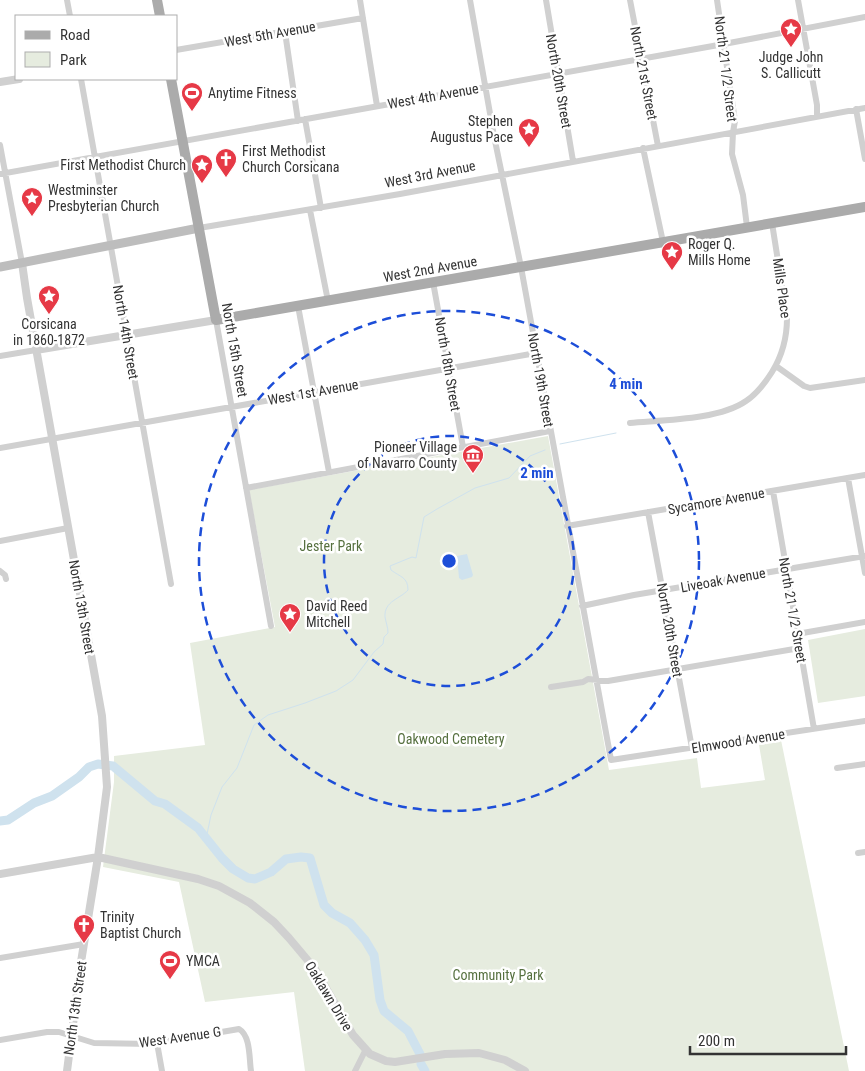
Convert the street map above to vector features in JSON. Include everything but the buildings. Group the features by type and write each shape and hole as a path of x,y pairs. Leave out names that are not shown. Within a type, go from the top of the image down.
{"main road":[{"path":"156,0 160,15"},
{"name":"North 15th Street","path":"171,80 216,320"},
{"name":"West 2nd Avenue","path":"216,320 865,207"},
{"name":"West 3rd Avenue","path":"0,267 199,228"}],"street":[{"path":"67,0 70,15"},
{"path":"360,0 377,106"},
{"name":"North 19th Street","path":"470,0 611,760"},
{"name":"North 20th Street","path":"546,0 573,161"},
{"name":"North 21st Street","path":"630,0 658,146"},
{"name":"North 21 1/2 Street","path":"717,0 736,121 733,132 732,154 743,195 747,227"},
{"path":"798,0 817,104 817,116"},
{"name":"West 4th Avenue","path":"2,174 865,17"},
{"name":"West 5th Avenue","path":"178,50 363,18"},
{"path":"285,32 301,120 321,208"},
{"path":"0,82 15,80"},
{"name":"North 14th Street","path":"81,80 171,584"},
{"name":"West 3rd Avenue","path":"199,228 310,210 865,108"},
{"path":"856,109 865,159"},
{"name":"North 13th Street","path":"0,145 2,174 22,263 102,716 107,787 67,1071"},
{"path":"643,148 663,242"},
{"path":"310,210 328,301"},
{"name":"Mills Place","path":"630,423 703,416 736,406 748,400 760,388 776,366 785,342 787,318 772,222"},
{"name":"North 18th Street","path":"433,282 463,447"},
{"path":"298,306 329,472"},
{"name":"West 2nd Avenue","path":"0,356 216,320"},
{"name":"North 15th Street","path":"216,320 271,626"},
{"name":"West 1st Avenue","path":"0,448 536,352"},
{"path":"776,366 804,386 810,388 865,380"},
{"path":"246,488 550,431"},
{"name":"Sycamore Avenue","path":"567,526 865,475"},
{"path":"848,478 864,557 865,573"},
{"name":"North 21 1/2 Street","path":"773,491 814,729"},
{"name":"North 20th Street","path":"648,512 692,748"},
{"path":"0,540 68,528"},
{"name":"Liveoak Avenue","path":"582,606 662,590 864,557"},
{"path":"0,571 5,575 6,579"},
{"path":"798,634 865,622"},
{"path":"551,687 583,682 588,679 608,681 800,648"},
{"name":"Elmwood Avenue","path":"611,760 865,721"},
{"path":"837,768 865,764"},
{"name":"Oaklawn Drive","path":"0,874 98,857 209,882 229,890 250,903 274,922 315,969 352,1035 365,1050 377,1058 395,1062 445,1054 479,1053 505,1060 525,1071"},
{"path":"0,958 84,944"},
{"name":"West Avenue G","path":"0,1040 47,1032 59,1032 94,1042 137,1044 157,1043 242,1030 246,1038 251,1071"},
{"path":"157,1043 162,1071"},
{"path":"355,1071 365,1050"}],"green space":[{"path":"548,436 609,770 697,758 701,788 765,780 759,745 781,740 849,1071 305,1071 294,992 205,1002 179,882 103,867 114,782 114,756 205,745 190,643 275,627 249,490"},
{"path":"865,629 865,696 818,703 808,640"}],"water":[{"path":"467,554 473,575 462,580 459,578 457,556"}],"waterway":[{"path":"560,444 616,433"},
{"path":"206,839 211,815 222,787 237,768 254,725 268,715 336,691 353,680 374,652 383,644 384,637 388,633 385,617 387,607 408,590 407,582 391,570 390,566 412,557 416,558 424,517 475,488 509,478 530,456 545,450"},
{"path":"0,821 8,820 34,803 52,796 79,777 89,767 98,764 113,766 155,801 165,804 198,828 222,858 233,869 248,878 255,879 271,872 286,859 310,858 324,905 332,913 350,923 365,940 374,955 380,1000 384,1011 408,1031 420,1054"},
{"path":"421,1064 425,1071"}],"place":[{"name":"Judge John S. Callicutt","path":"791,48"},
{"name":"Anytime Fitness","path":"192,112"},
{"name":"Stephen Augustus Pace","path":"529,148"},
{"name":"First Methodist Church Corsicana","path":"226,178"},
{"name":"First Methodist Church","path":"202,184"},
{"name":"Westminster Presbyterian Church","path":"32,217"},
{"name":"Roger Q. Mills Home","path":"672,271"},
{"name":"Corsicana in 1860-1872","path":"49,315"},
{"name":"Pioneer Village of Navarro County","path":"473,474"},
{"name":"David Reed Mitchell","path":"290,633"},
{"name":"Trinity Baptist Church","path":"84,944"},
{"name":"YMCA","path":"170,980"}],"park label":[{"name":"Jester Park","path":"331,546"},
{"name":"Oakwood Cemetery","path":"451,739"},
{"name":"Community Park","path":"498,975"}]}
